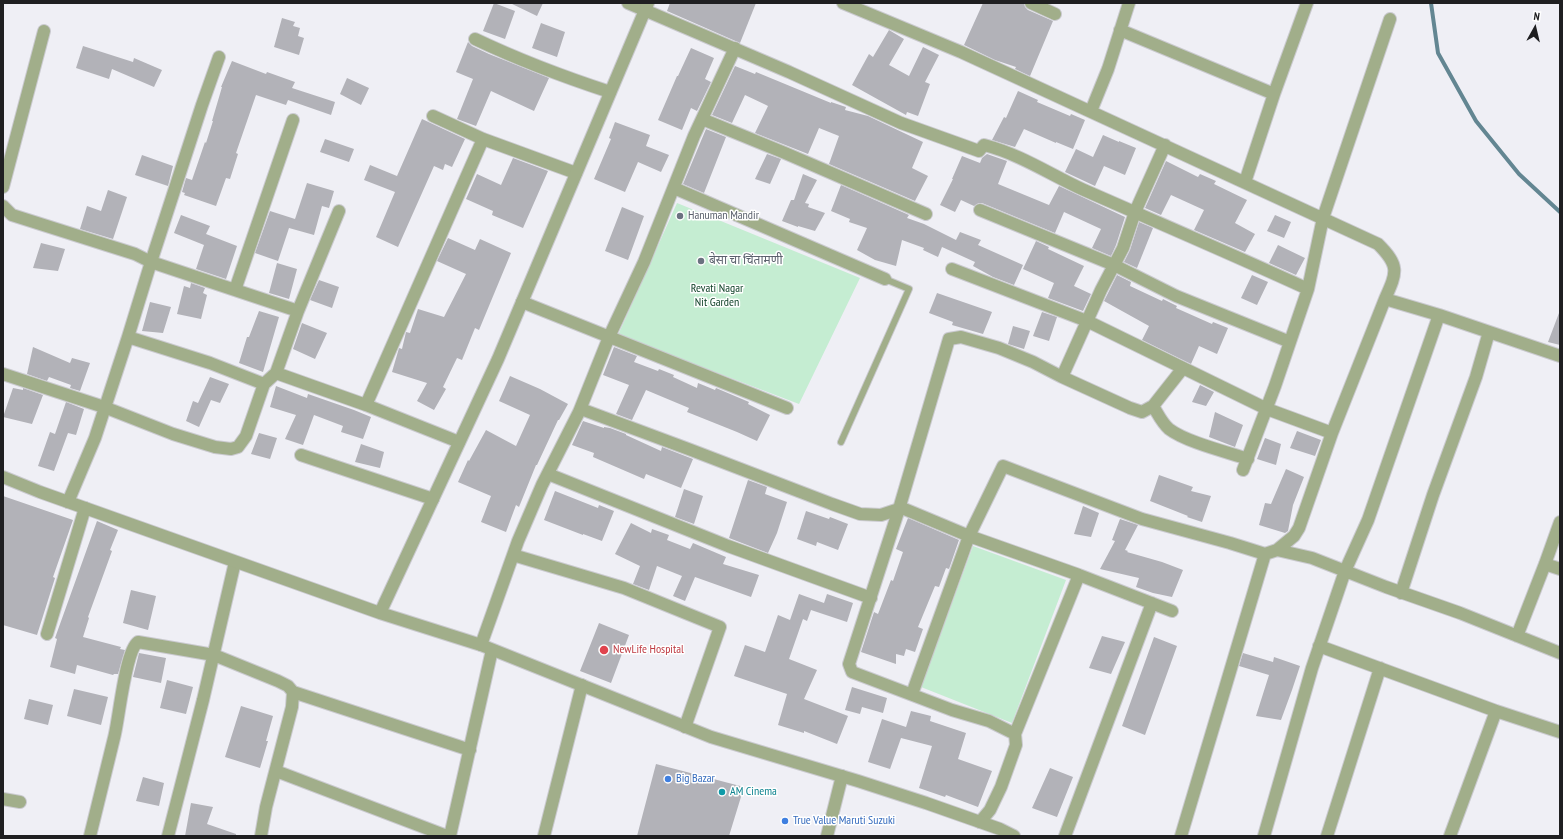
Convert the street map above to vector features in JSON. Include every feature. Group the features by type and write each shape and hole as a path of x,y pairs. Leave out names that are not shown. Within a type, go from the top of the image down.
{"street":[{"path":"628,3 647,6 735,48 901,123 979,151 984,145 1011,154 1075,186 1202,240 1308,289"},
{"path":"843,3 962,52 1378,244 1391,257 1395,268 1391,287 1332,433 1299,528 1294,536 1277,550 1265,554 1142,519 1003,466 969,536 912,694"},
{"path":"1031,3 1056,14"},
{"path":"1091,111 1108,69 1130,3"},
{"path":"1245,182 1274,94 1307,3"},
{"path":"380,613 498,358 647,6"},
{"path":"1243,470 1267,408 1308,289 1323,218 1390,19"},
{"path":"1120,30 1274,94"},
{"path":"3,188 44,31"},
{"path":"475,39 516,59 610,92"},
{"path":"450,836 470,750 487,647 513,555 548,474 581,409 608,337 644,262 702,119 735,48"},
{"path":"68,502 95,438 128,337 150,262 219,57"},
{"path":"433,116 483,139 576,173"},
{"path":"702,119 926,214"},
{"path":"235,290 293,120"},
{"path":"366,405 483,139"},
{"path":"1062,377 1087,321 1123,248 1135,212 1165,145"},
{"path":"674,188 885,279"},
{"path":"3,206 12,215 135,254 150,262 298,311"},
{"path":"980,210 1114,265 1176,296 1290,342"},
{"path":"3,374 104,407 173,434 215,447 231,449 238,447 246,436 264,384 276,373 298,311 339,211"},
{"path":"952,269 1087,321 1267,408 1332,433"},
{"path":"1385,299 1439,315 1560,356"},
{"path":"522,302 787,408"},
{"path":"1265,836 1319,646 1345,571 1368,520 1439,315"},
{"path":"1401,592 1476,377 1489,332"},
{"path":"1015,734 989,721 952,710 852,672 849,664 899,509 949,339 961,336 999,348 1033,362 1130,408 1142,412 1153,406 1183,368"},
{"path":"128,337 210,363 264,384"},
{"path":"276,373 366,405 459,442"},
{"path":"1153,406 1161,420 1169,429 1182,437 1248,459"},
{"path":"581,409 860,514 881,515 902,508 969,536 1172,610"},
{"path":"300,455 433,499"},
{"path":"548,474 728,546 871,598"},
{"path":"3,477 68,502 380,613 487,647 711,737 926,803 1014,836"},
{"path":"47,634 85,508"},
{"path":"1517,636 1546,564 1560,522"},
{"path":"1277,550 1312,558 1460,613 1560,653"},
{"path":"1181,836 1230,676 1265,554"},
{"path":"513,555 624,588 720,627 685,727"},
{"path":"168,836 214,656 235,562"},
{"path":"1546,564 1560,569"},
{"path":"980,822 990,810 1001,787 1016,745 1015,734 1079,575"},
{"path":"1065,836 1152,603"},
{"path":"90,836 115,737 123,688 134,645 138,642 214,656 278,680 288,686 293,692 470,750"},
{"path":"1319,646 1496,711 1560,732"},
{"path":"1327,836 1380,668"},
{"path":"544,836 582,685"},
{"path":"261,836 266,807 292,707 293,692"},
{"path":"1450,836 1496,711"},
{"path":"276,771 447,836"},
{"path":"827,836 842,776"},
{"path":"3,799 20,802"}],"lane":[{"path":"841,442 909,289 885,279"}],"green space":[{"name":"Revati Nagar Nit Garden","path":"677,203 860,278 799,404 618,335"},
{"path":"973,546 1066,580 1012,723 921,687"}],"building":[{"path":"494,3 515,11 505,39 483,31"},
{"path":"510,3 543,3 537,16"},
{"path":"670,3 756,3 740,43 667,11"},
{"path":"983,3 1024,3 1028,10 1053,21 1030,76 1015,69 1016,67 995,60 964,45"},
{"path":"282,18 295,22 293,26 300,28 298,36 304,38 299,55 274,47"},
{"path":"541,23 565,32 557,57 532,48"},
{"path":"889,30 904,39 889,65 909,76 923,47 939,55 925,82 930,84 918,116 907,112 906,115 852,85 869,54 873,57"},
{"path":"468,42 472,46 489,54 549,78 534,111 491,91 476,126 457,119 473,79 456,72"},
{"path":"83,46 133,62 134,58 162,70 154,87 112,69 109,79 76,68"},
{"path":"691,48 714,58 705,79 711,82 697,111 691,108 682,130 658,120"},
{"path":"232,61 266,74 267,72 295,82 292,88 335,102 331,115 288,100 286,105 256,95 236,153 238,154 230,179 226,178 216,206 184,195 185,193 182,192 186,178 192,180 213,121 221,87"},
{"path":"735,66 755,74 756,72 831,103 846,107 845,110 868,116 923,142 912,168 928,176 915,201 829,164 839,136 819,128 808,154 755,133 768,106 745,95 732,123 712,115"},
{"path":"347,78 369,88 361,105 340,94"},
{"path":"1018,91 1038,100 1037,102 1070,116 1071,114 1085,120 1073,149 1024,129 1015,147 992,140 1004,117 1006,118"},
{"path":"422,119 465,139 452,167 445,164 443,170 434,166 398,247 376,237 395,192 364,180 370,165 397,176"},
{"path":"615,122 650,135 646,146 669,155 661,172 638,162 625,192 594,179 611,139 609,138"},
{"path":"706,129 726,137 704,193 683,184"},
{"path":"1103,135 1136,148 1125,175 1104,166 1095,186 1065,172 1076,149 1093,157"},
{"path":"325,139 354,149 349,162 320,152"},
{"path":"767,154 781,159 770,184 755,179"},
{"path":"987,154 1007,161 998,184 1049,205 1059,186 1125,217 1111,256 1092,248 1101,229 1064,212 1055,233 982,203 974,206 961,200 955,212 940,205 953,179 962,156 980,163 982,158"},
{"path":"142,155 173,166 168,186 135,175"},
{"path":"513,158 548,171 523,228 492,215 493,211 466,199 477,174 501,185"},
{"path":"1166,161 1198,177 1200,174 1216,181 1214,184 1247,200 1235,223 1255,234 1245,252 1194,230 1204,210 1171,195 1161,215 1145,208"},
{"path":"803,174 817,180 805,203 809,204 808,207 825,213 815,231 782,221 791,200 794,200"},
{"path":"307,183 334,191 329,208 322,206 314,235 289,228 278,261 255,253 270,211 295,219"},
{"path":"841,185 909,215 907,218 924,224 956,240 960,232 981,240 978,245 1023,265 1014,285 993,277 973,266 975,262 942,247 938,257 923,250 924,248 902,240 896,266 875,260 857,250 867,228 849,222 850,219 831,211"},
{"path":"108,190 127,197 113,239 80,229 87,206 101,211"},
{"path":"622,207 644,216 628,260 605,251"},
{"path":"181,215 210,226 206,234 237,246 226,279 196,269 204,245 174,233"},
{"path":"1275,215 1291,222 1284,238 1267,231"},
{"path":"1139,222 1153,228 1137,268 1124,262 1130,250"},
{"path":"448,238 475,250 480,239 511,253 479,330 475,328 462,360 457,358 443,387 446,389 434,410 417,401 427,383 392,372 399,348 402,349 406,332 410,333 418,309 444,317 466,274 437,261"},
{"path":"1036,241 1049,247 1048,249 1084,266 1074,286 1091,294 1083,311 1048,298 1054,283 1023,269"},
{"path":"41,243 65,249 58,271 33,268"},
{"path":"1278,245 1305,258 1296,275 1269,263"},
{"path":"277,263 297,269 289,299 269,293"},
{"path":"1117,275 1131,282 1130,286 1162,301 1163,299 1177,306 1176,308 1212,324 1213,322 1228,328 1217,354 1199,346 1191,364 1142,340 1149,326 1104,301"},
{"path":"1252,275 1268,282 1257,305 1241,298"},
{"path":"319,280 339,287 332,308 310,300"},
{"path":"191,283 205,288 203,293 207,295 201,319 177,314 184,286 190,288"},
{"path":"937,293 992,312 983,334 952,325 953,322 929,313"},
{"path":"150,302 171,307 163,333 142,331"},
{"path":"259,311 279,317 263,372 239,363 247,337 249,337"},
{"path":"1042,312 1057,317 1049,341 1033,336"},
{"path":"1560,313 1560,345 1548,342"},
{"path":"302,323 327,333 315,359 293,349"},
{"path":"1013,326 1030,331 1024,349 1008,344"},
{"path":"33,347 70,363 72,358 90,363 80,391 70,388 71,385 49,377 47,381 27,374"},
{"path":"614,347 637,356 634,362 674,375 673,377 697,388 698,383 715,390 716,388 749,402 748,404 770,415 757,441 687,412 689,408 646,390 632,420 616,414 629,385 603,375"},
{"path":"510,376 540,389 568,404 558,420 536,465 519,507 516,505 506,532 481,522 491,496 458,482 468,460 469,461 486,430 516,446 530,415 499,401"},
{"path":"210,377 229,384 220,403 211,400 199,427 186,421 193,401 198,403"},
{"path":"1200,385 1214,392 1206,406 1192,402"},
{"path":"276,386 307,398 308,394 371,417 363,439 341,432 343,426 314,415 303,445 285,439 296,415 270,407"},
{"path":"13,388 23,390 23,388 43,395 32,424 3,417"},
{"path":"66,402 84,409 76,435 68,433 54,471 38,466 50,432 55,434"},
{"path":"1215,412 1243,425 1235,447 1209,437"},
{"path":"583,421 626,434 661,451 662,447 693,459 681,488 646,474 644,479 593,457 594,453 572,445"},
{"path":"1297,431 1321,440 1315,456 1290,448"},
{"path":"259,433 277,438 270,459 251,454"},
{"path":"1265,438 1281,444 1276,465 1257,459"},
{"path":"361,444 384,452 380,468 355,462"},
{"path":"1286,469 1304,477 1293,505 1288,531 1285,533 1259,525 1265,503 1271,504"},
{"path":"1159,475 1193,487 1191,491 1211,496 1202,522 1150,501"},
{"path":"748,480 767,487 765,494 787,502 777,533 768,553 729,538"},
{"path":"684,489 703,496 694,524 675,517"},
{"path":"555,491 598,508 599,505 614,511 602,541 544,520"},
{"path":"3,496 73,520 53,577 55,578 37,635 3,625"},
{"path":"1083,506 1099,513 1091,537 1074,534"},
{"path":"806,511 829,519 830,517 848,524 838,550 817,542 816,546 797,539"},
{"path":"908,518 959,540 949,569 946,568 939,587 935,586 918,627 923,629 915,652 906,649 904,656 896,654 896,664 861,652 874,612 878,614 891,580 893,581 903,552 896,549"},
{"path":"1120,519 1138,525 1125,550 1128,551 1127,552 1183,570 1172,597 1153,593 1136,587 1139,578 1100,569 1115,541 1112,540"},
{"path":"97,521 118,530 88,617 89,618 83,637 121,647 120,649 125,650 118,674 113,675 77,665 75,674 50,667 57,639 55,638"},
{"path":"631,523 651,533 652,529 669,535 667,540 690,549 693,543 726,557 723,564 759,575 751,597 695,577 685,601 673,596 682,576 657,566 649,590 633,584 640,566 615,554"},
{"path":"131,590 156,596 148,630 123,623"},
{"path":"799,594 824,603 827,594 853,603 847,622 811,610 807,621 803,619 789,659 817,670 804,699 848,716 837,744 804,731 804,733 778,725 787,694 734,676 745,645 765,652 778,615 790,620"},
{"path":"599,623 629,635 611,683 580,671"},
{"path":"1102,636 1125,642 1111,674 1089,668"},
{"path":"1154,637 1177,646 1145,735 1122,726"},
{"path":"139,653 166,658 161,683 133,677"},
{"path":"1243,653 1273,662 1274,657 1300,666 1281,720 1256,716 1269,675 1239,666"},
{"path":"167,680 193,687 186,714 160,708"},
{"path":"852,687 887,698 883,713 862,707 860,714 845,710"},
{"path":"74,689 108,697 101,725 67,716"},
{"path":"29,699 53,705 48,725 24,719"},
{"path":"241,706 273,716 266,741 268,741 260,768 225,757"},
{"path":"911,711 931,716 930,721 966,733 958,759 992,771 978,807 946,795 945,797 919,788 932,746 901,738 890,769 868,762 882,719 906,727"},
{"path":"656,764 744,787 729,836 637,836"},
{"path":"1050,768 1073,777 1057,817 1032,808"},
{"path":"143,777 164,783 159,806 136,801"},
{"path":"191,803 213,807 207,824 236,834 236,836 185,836"}],"waterway":[{"path":"1431,3 1438,53 1476,121 1519,174 1560,212"}],"place":[{"name":"Hanuman Mandir","path":"680,216"},
{"name":"बेसा चा चिंतामणी","path":"701,261"},
{"name":"NewLife Hospital","path":"604,650"},
{"name":"Big Bazar","path":"668,779"},
{"name":"AM Cinema","path":"722,792"},
{"name":"True Value Maruti Suzuki","path":"785,821"}]}
